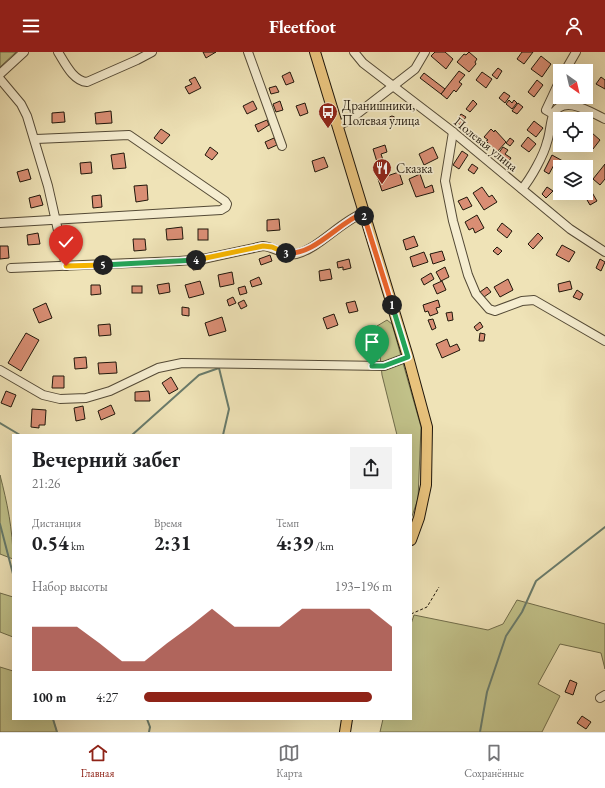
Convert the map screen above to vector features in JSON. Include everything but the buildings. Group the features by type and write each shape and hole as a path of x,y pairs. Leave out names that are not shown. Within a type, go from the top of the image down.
{"main road":[{"path":"315,52 408,357 427,427 426,485 420,518 412,538"},
{"path":"345,732 347,720"}],"street":[{"path":"0,74 24,52"},
{"path":"58,52 76,77 80,81 87,82 152,52"},
{"path":"248,52 282,146"},
{"name":"Полевая улица","path":"354,52 363,63 453,132 570,229 605,252"},
{"path":"337,126 348,121 415,69 425,52"},
{"path":"568,64 576,52"},
{"path":"0,79 21,104 36,139 66,266"},
{"path":"522,189 547,144 553,114 546,110 553,95"},
{"path":"554,112 557,108 565,105 576,106 589,112"},
{"path":"593,114 605,119"},
{"path":"453,132 445,181 453,221 468,276 476,294 489,309 495,311 522,300 534,300 605,341"},
{"path":"0,224 221,210 226,207 227,204 129,134 36,139"},
{"path":"11,268 203,259 263,246 272,247 286,253 296,254 312,246 345,221 363,213"},
{"path":"0,370 43,395 66,398 86,398 110,391 158,368 182,363 384,366 408,357"}],"path":[{"path":"412,614 427,606 439,587"}],"green space":[{"path":"0,52 16,52 0,67"},
{"path":"387,320 392,324 421,427 418,499 412,516 412,434 397,434 382,375 377,326"},
{"path":"0,475 9,516 12,537 12,559 0,554"},
{"path":"0,593 12,597 12,637 0,632"},
{"path":"517,600 605,624 605,669 601,653 560,644 538,684 560,696 542,732 380,732 383,720 412,720 412,621 414,615 488,630 503,624"},
{"path":"0,667 12,671 12,720 53,720 57,732 0,732"}],"waterway":[{"path":"133,434 199,375 219,368 229,409 223,434"},
{"path":"0,423 18,434"},
{"path":"0,524 12,570"},
{"path":"480,732 487,692 506,636 522,612 536,581 605,527"},
{"path":"53,720 57,732"},
{"path":"147,720 150,727 149,732"}],"place":[{"name":"Дранишники, Полевая улица","path":"328,129"},
{"name":"Сказка","path":"382,185"}],"route":[{"path":"66,266 203,259 263,246 272,247 286,253 296,254 306,250 318,242 345,221 363,213 408,357 384,366 372,366"}]}
